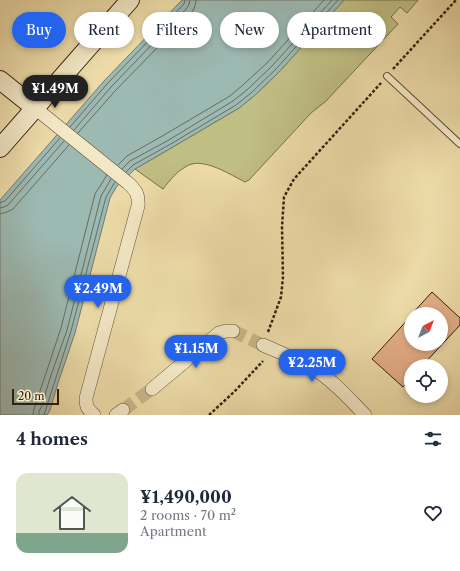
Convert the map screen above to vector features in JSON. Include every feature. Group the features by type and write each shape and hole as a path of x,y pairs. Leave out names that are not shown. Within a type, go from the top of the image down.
{"street":[{"path":"0,148 130,0"},
{"path":"0,80 128,183 133,188 139,199 86,398 86,405 94,415"},
{"path":"152,389 219,333 233,331"},
{"path":"268,348 316,370 335,385 365,415"}],"lane":[{"path":"387,76 460,144"}],"path":[{"path":"209,415 234,392 268,348 272,324 281,297 283,276 282,227 284,196 294,179 456,0"}],"shaded area":[{"path":"344,0 418,0 407,13 400,7 391,17 398,24 386,37 386,12 333,12"},
{"path":"301,48 376,48 326,101 311,113 249,180 245,182 218,168 210,165 195,163 178,172 163,189 135,169 239,108 279,72"}],"water":[{"path":"182,0 344,0 333,12 287,12 287,48 301,48 279,72 239,108 135,169 117,186 110,198 75,333 50,410 47,415 0,415 0,200 104,81 142,42 142,48 212,48 212,12 170,12"}],"building":[{"path":"432,292 460,318 460,325 448,338 448,307 418,307"},
{"path":"404,324 404,351 436,351 428,359 404,359 403,387 372,359"}],"tunnel":[{"path":"233,331 263,345"},
{"path":"123,410 152,389"}]}
